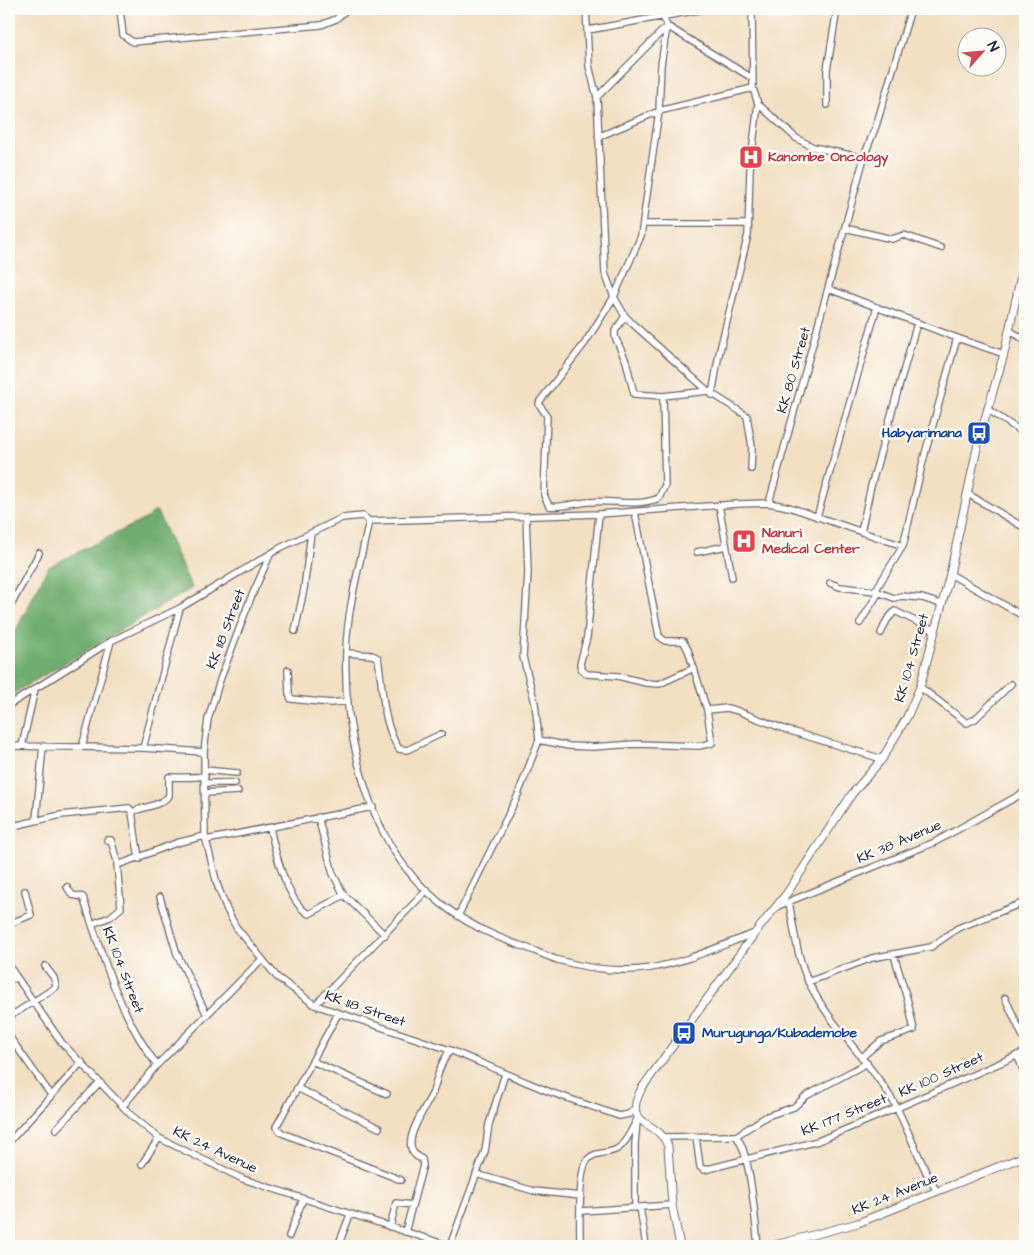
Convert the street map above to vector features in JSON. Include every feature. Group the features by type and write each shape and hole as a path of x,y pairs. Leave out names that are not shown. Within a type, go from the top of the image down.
{"street":[{"path":"120,9 123,35 133,42 321,25 336,19 345,10"},
{"path":"586,9 589,66 597,97 605,272 614,297 625,316 710,393 747,416 752,448 751,469"},
{"path":"664,9 663,18 667,26 752,78"},
{"path":"588,30 663,18 704,9"},
{"path":"710,393 731,301 745,251 748,224 750,169 758,104 752,78 752,9"},
{"path":"827,105 827,70 837,9"},
{"name":"KK 80 Street","path":"769,503 830,288 864,158 876,126 911,9"},
{"path":"597,97 667,26"},
{"path":"663,396 665,484 663,494 659,498 648,503 630,504 590,501 549,506 544,495 547,416 539,404 585,343 614,297 644,224 659,111 661,65 667,26"},
{"path":"598,137 659,111 753,88"},
{"path":"758,104 796,138 813,147 864,158"},
{"path":"644,224 748,224"},
{"path":"845,228 892,240 904,235 941,248"},
{"name":"KK 104 Street","path":"634,1109 642,1088 755,933 778,906 852,794 882,759 900,732 920,687 950,574 979,439 1004,354 1025,257"},
{"path":"830,288 917,323 1004,354"},
{"path":"818,517 877,307"},
{"path":"625,316 615,331 615,337 626,361 632,390 638,396 710,393"},
{"path":"861,532 871,486 917,323"},
{"path":"1009,330 1025,340"},
{"path":"860,622 903,546 923,461 957,338"},
{"path":"987,409 1025,434"},
{"path":"968,494 1025,528"},
{"path":"9,706 111,641 180,608 270,554 350,516 363,516 369,521 599,514 769,503 818,517 903,546"},
{"path":"719,505 732,577"},
{"path":"539,740 570,746 592,747 636,744 706,745 712,743 713,739 707,710 694,668 683,641 665,641 659,636 635,512"},
{"path":"599,514 593,559 587,637 580,664 582,670 587,674 618,676 653,684 694,668"},
{"path":"458,916 517,797 539,740 535,703 523,657 528,572 526,516"},
{"path":"369,521 352,600 346,653 348,701 354,745 373,807 404,867 427,890 458,916 495,936 556,959 608,970 648,970 672,965 755,933"},
{"path":"295,631 304,589 311,533"},
{"path":"697,552 726,546"},
{"path":"9,609 40,553"},
{"name":"KK 118 Street","path":"270,554 250,600 220,680 208,719 204,752 205,838 227,910 245,940 277,977 315,1005 450,1050 505,1074 619,1116 628,1114 634,1109"},
{"path":"950,574 1025,616"},
{"path":"830,583 840,587 877,591 894,598 911,596 941,604"},
{"path":"143,748 180,608"},
{"path":"881,633 887,620 895,611 935,631"},
{"path":"82,747 111,641"},
{"path":"346,653 372,655 378,658 384,702 391,730 400,749 407,750 441,734"},
{"path":"288,670 291,699 331,703 348,701"},
{"path":"920,687 963,722 967,722 975,719 1011,684"},
{"path":"22,746 35,689"},
{"path":"707,710 735,710 787,730 882,759"},
{"path":"9,746 143,748 204,752"},
{"path":"36,820 43,746"},
{"path":"132,812 150,808 166,799 169,796 169,777 182,776 188,778 237,773"},
{"path":"205,776 235,782"},
{"path":"205,793 238,792"},
{"name":"KK 38 Avenue","path":"778,906 935,842 978,816 1024,796"},
{"path":"117,864 139,859 168,846 373,807"},
{"path":"9,827 36,820 129,808 132,812 139,859"},
{"path":"318,817 333,874 344,895 385,935"},
{"path":"270,828 283,875 302,910 308,914 315,913 344,895"},
{"path":"92,924 110,917 121,908 117,864 111,840 107,840"},
{"name":"KK 104 Street","path":"67,887 72,896 83,897 106,966 130,1022 144,1048 157,1065"},
{"path":"315,1005 385,935 397,918 427,890"},
{"path":"9,924 31,915 25,891"},
{"path":"160,897 177,954 207,1014"},
{"name":"KK 177 Street","path":"696,1137 702,1170 818,1141 897,1108 887,1090 820,1002 808,982 796,945 789,902"},
{"path":"808,982 864,961 932,947 958,928 1025,902"},
{"path":"862,1057 882,1041 914,1030 894,955"},
{"path":"123,1106 157,1065 261,960"},
{"name":"KK 24 Avenue","path":"9,966 62,1043 82,1062 99,1083 159,1138 243,1179 450,1246"},
{"path":"9,1017 56,987 54,978 45,966"},
{"path":"9,980 16,978"},
{"path":"1005,998 1025,1041"},
{"path":"338,1014 277,1123 277,1130 401,1180"},
{"path":"9,1036 51,1095"},
{"path":"405,1232 423,1161 414,1155 411,1150 411,1135 432,1093 441,1066 450,1050"},
{"name":"KK 100 Street","path":"937,1192 897,1108 1025,1052"},
{"path":"1017,1055 1025,1074"},
{"path":"312,1061 387,1094"},
{"path":"9,1142 82,1062"},
{"path":"634,1109 638,1117 665,1137 736,1136 767,1116 794,1108 806,1096 867,1063"},
{"path":"450,1246 485,1151 489,1124 505,1074"},
{"path":"56,1129 99,1083"},
{"path":"297,1088 379,1128"},
{"path":"580,1246 582,1174 586,1162 599,1152 617,1149 627,1137 638,1117"},
{"path":"638,1117 635,1144 638,1208 646,1246"},
{"path":"736,1136 740,1141 746,1160 758,1246"},
{"path":"665,1137 670,1158 672,1205 680,1246"},
{"path":"142,1164 159,1138"},
{"name":"KK 24 Avenue","path":"771,1246 858,1223 1025,1156"},
{"path":"476,1174 534,1191 581,1196"},
{"path":"289,1236 303,1199"},
{"path":"390,1227 396,1202 412,1206"},
{"path":"581,1212 672,1205"},
{"path":"338,1246 350,1215"}],"green space":[{"path":"156,510 192,588 9,696 9,644 48,567 147,518"}],"place":[{"name":"Kanombe Oncology","path":"751,157"},
{"name":"Habyarimana","path":"979,433"},
{"name":"Nanuri Medical Center","path":"744,541"},
{"name":"Murugunga/Kubademobe","path":"684,1033"}]}
